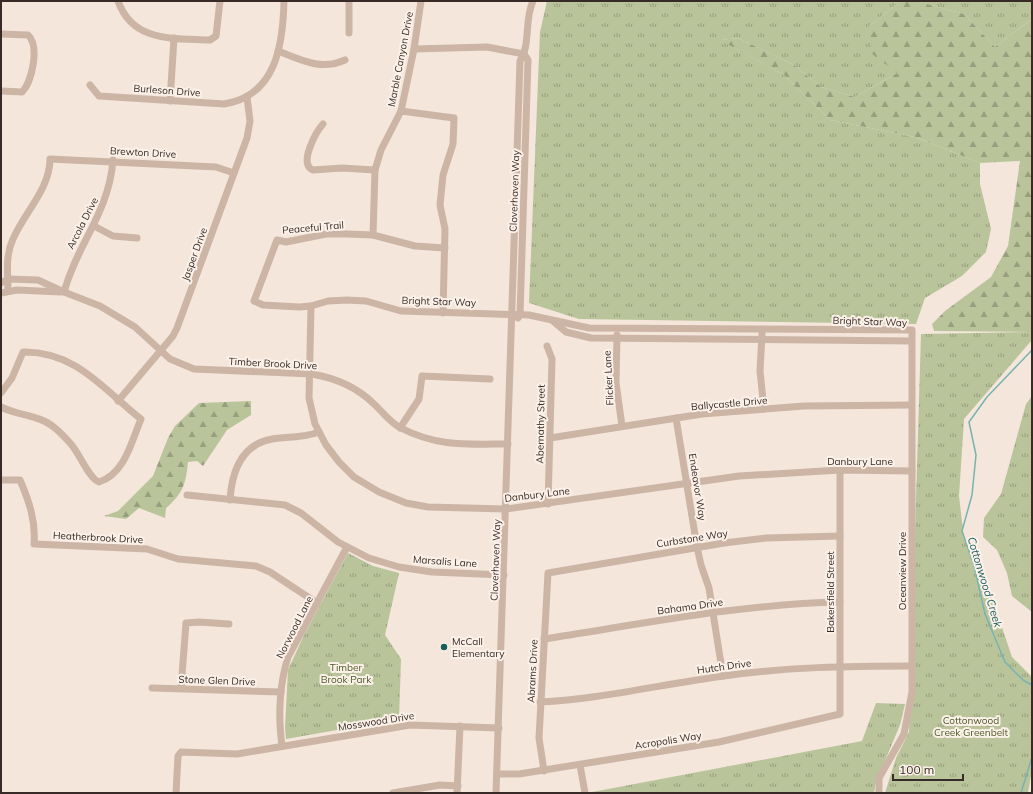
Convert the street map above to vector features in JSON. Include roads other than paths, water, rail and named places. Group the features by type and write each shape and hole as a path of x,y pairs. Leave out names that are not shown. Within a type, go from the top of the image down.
{"street":[{"path":"118,1 121,9 136,27 145,33 174,38 210,40 216,36 220,1"},
{"path":"247,97 261,86 269,76 278,51 284,1"},
{"path":"349,1 349,33"},
{"name":"Marble Canyon Drive","path":"373,235 375,170 381,150 401,111 422,1"},
{"name":"Cloverhaven Way","path":"496,793 513,327 511,314 520,61 524,54 529,16 533,1"},
{"path":"1,34 28,35 33,42 33,69 26,88 22,92 1,91"},
{"path":"170,101 174,38"},
{"path":"414,49 487,47 524,54"},
{"path":"278,51 307,62 321,65 334,65 345,60"},
{"name":"Cloverhaven Way","path":"513,327 520,315 528,60 524,54"},
{"name":"Burleson Drive","path":"90,85 99,96 224,104 247,97"},
{"name":"Jasper Drive","path":"118,401 160,351 177,328 247,138 250,121 247,97"},
{"path":"401,111 454,118 453,144 443,175 440,205 445,229 443,312"},
{"path":"323,124 316,132 312,144 307,164 309,168 313,170 342,168 375,170"},
{"name":"Brewton Drive","path":"8,279 7,258 12,239 44,183 50,159 113,160 216,167 234,173"},
{"name":"Arcola Drive","path":"64,292 70,269 94,226 106,200 111,180 113,160"},
{"path":"94,226 113,236 137,238"},
{"name":"Peaceful Trail","path":"254,301 277,240 286,242 326,234 373,235 402,244 445,248"},
{"path":"1,283 8,279 8,291"},
{"name":"Timber Brook Drive","path":"8,279 38,280 117,314 160,351 180,364 194,369 310,374 331,377 351,386 373,402 387,418 400,428 426,439 443,443 508,444"},
{"name":"Timber Brook Drive","path":"1,293 8,291 64,292"},
{"name":"Bright Star Way","path":"254,301 263,305 311,306 328,301 366,301 401,311 511,314 520,315 553,321 589,328 912,330 911,342 761,338 617,339 591,338 566,332 553,321"},
{"name":"Danbury Lane","path":"311,306 310,407 319,432 326,445 339,462 354,477 392,498 428,507 506,509 739,476 840,470 912,471"},
{"name":"Flicker Lane","path":"617,329 616,383 622,426"},
{"path":"762,330 760,372 764,409"},
{"name":"Oceanview Drive","path":"879,793 879,778 904,734 912,692 911,342"},
{"name":"Abernathy Street","path":"547,346 552,359 548,504"},
{"path":"1,393 12,378 24,352 47,355 71,363 96,379 118,401 141,419 125,460 108,478 99,482 96,481 75,448 59,431 38,418 18,414 1,407"},
{"path":"400,428 419,399 422,376 490,379"},
{"name":"Ballycastle Drive","path":"550,438 702,414 804,406 911,405"},
{"name":"Endeavor Way","path":"676,418 688,484 700,565 709,588 723,676"},
{"path":"230,500 231,481 235,468 244,455 255,446 273,439 302,438 319,432"},
{"name":"Bakersfield Street","path":"840,470 840,714"},
{"name":"Heatherbrook Drive","path":"1,480 20,480 32,513 35,533 34,544 147,549 178,559 256,566 270,572 317,603"},
{"name":"Marsalis Lane","path":"187,495 285,505 301,513 324,532 369,558 414,570 504,575"},
{"name":"Curbstone Way","path":"548,573 697,547 766,538 840,536"},
{"name":"Norwood Lane","path":"282,746 279,723 282,676 288,657 347,546"},
{"name":"Abrams Drive","path":"544,771 539,738 548,573"},
{"name":"Bahama Drive","path":"544,639 713,613 792,603 840,602"},
{"path":"181,688 186,623 199,622 229,624"},
{"name":"Hutch Drive","path":"540,702 583,699 723,676 799,668 840,666 912,666"},
{"name":"Stone Glen Drive","path":"152,688 281,692"},
{"name":"Acropolis Way","path":"497,774 519,774 544,771 719,742 840,714"},
{"name":"Mosswood Drive","path":"176,793 178,756 181,752 237,754 410,725 499,728"},
{"path":"393,793 440,785 458,790 460,726"},
{"path":"580,765 585,793"}],"waterway":[{"name":"Cottonwood Creek","path":"1032,350 987,397 969,422 976,455 972,495 962,531 974,565 985,614 1005,662 1023,680 1032,685"},
{"name":"Cottonwood Creek","path":"1021,793 1032,757"}],"place":[{"name":"McCall Elementary","path":"444,647"}],"park label":[{"name":"Timber Brook Park","path":"346,672"},
{"name":"Cottonwood Creek Greenbelt","path":"971,726"}]}
